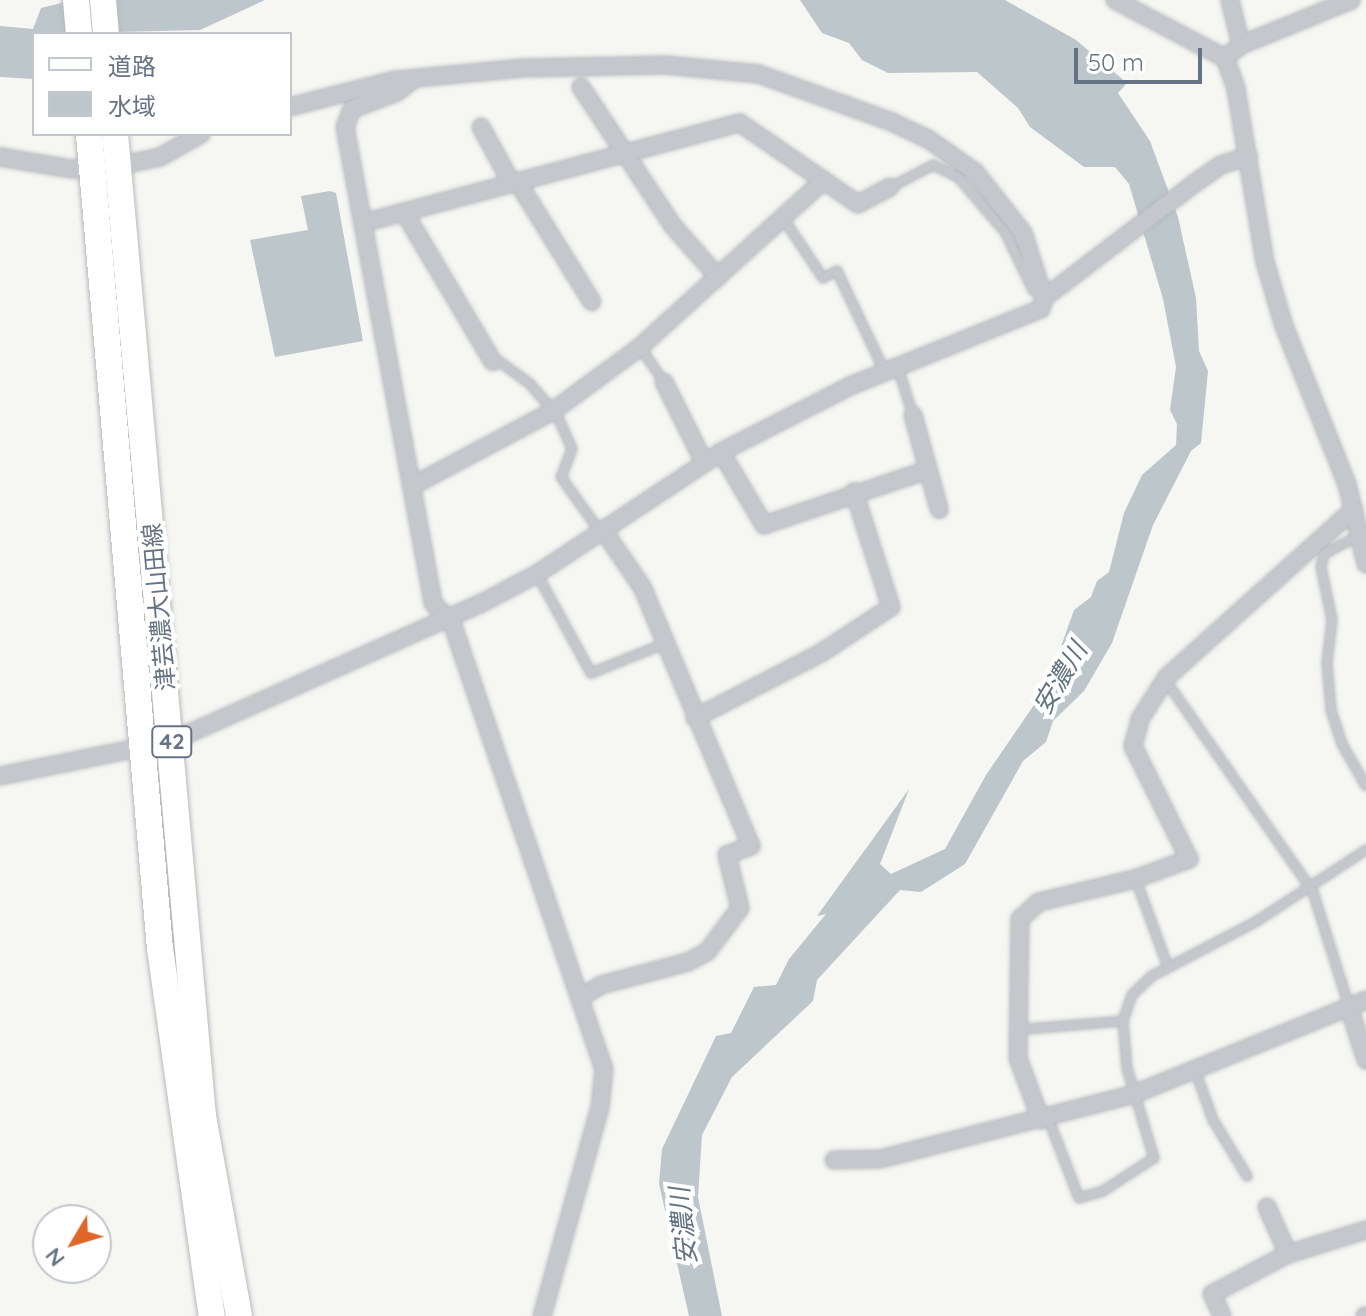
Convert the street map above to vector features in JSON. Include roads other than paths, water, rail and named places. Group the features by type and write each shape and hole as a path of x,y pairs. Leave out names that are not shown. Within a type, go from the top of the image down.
{"main road":[{"path":"76,0 79,32"},
{"path":"103,0 106,32"},
{"name":"津芸濃大山田線","path":"90,136 105,168 172,741 203,1116 239,1316"},
{"name":"津芸濃大山田線","path":"114,136 105,168 142,748 160,948 212,1316"}],"street":[{"path":"1230,0 1241,45"},
{"path":"1225,58 1241,45 1351,0"},
{"path":"1121,2 1225,58 1249,156 1273,287 1354,509 1366,564"},
{"path":"0,776 172,741 449,618 537,574 721,452 892,371 1041,309 1044,298 1023,233 975,172 928,139 842,100 759,74 665,65 523,68 417,77 292,107"},
{"path":"417,77 397,92 363,101 352,109 345,127 433,603 449,618 583,996 604,1069 604,1089 542,1316"},
{"path":"581,87 673,226 718,277"},
{"path":"363,223 740,123 858,204 890,187"},
{"path":"481,127 592,302"},
{"path":"0,157 105,168 160,157 197,136"},
{"path":"1044,298 1195,183 1221,165 1249,156"},
{"path":"412,486 553,411 640,347 824,180"},
{"path":"404,212 493,362"},
{"path":"664,382 704,462"},
{"path":"913,415 939,509"},
{"path":"721,452 764,525 854,492 927,470"},
{"path":"695,718 821,653 891,607 854,492"},
{"path":"1045,1119 1018,1058 1015,1030 1016,936 1023,913 1039,902 1135,879 1189,859 1133,746 1140,719 1166,681 1354,509"},
{"path":"583,996 601,985 696,959 713,946 740,908 727,855 751,846 637,577 602,532"},
{"path":"834,1160 871,1161 1132,1095 1366,1000"},
{"path":"1349,1007 1366,1060"},
{"path":"1267,1207 1288,1254"},
{"path":"1222,1316 1212,1294 1288,1254 1366,1230"}],"lane":[{"path":"890,187 933,165 958,177 1005,232 1033,290 1044,298"},
{"path":"783,218 823,278 837,271 913,415"},
{"path":"640,347 664,382"},
{"path":"493,362 500,362 530,384 553,411 572,449 561,477 602,532"},
{"path":"1358,536 1324,554 1321,567 1332,620 1327,663 1331,710 1342,744 1366,786"},
{"path":"537,574 591,673 664,644"},
{"path":"1166,681 1306,886 1329,931 1349,1007"},
{"path":"1045,1119 1079,1198 1103,1191 1154,1158 1132,1095 1123,1021 1138,988 1168,967 1257,921 1306,886 1366,850"},
{"path":"1135,879 1168,967"},
{"path":"1015,1030 1123,1021"},
{"path":"1194,1068 1213,1120 1247,1176"}],"water":[{"path":"73,0 265,0 200,30 32,32 32,79 0,77 0,26 33,29 41,8"},
{"name":"安濃川","path":"800,0 1005,0 1076,40 1127,83 1118,93 1150,141 1178,217 1196,298 1199,351 1208,371 1201,443 1191,451 1153,525 1112,643 1084,691 1053,721 1046,742 1023,761 965,864 921,892 900,890 817,980 813,1001 732,1077 702,1135 698,1197 722,1316 689,1316 659,1184 662,1149 716,1036 731,1033 754,987 776,985 789,959 826,914 817,916 909,789 880,864 891,874 945,849 986,775 1047,686 1074,610 1091,597 1097,581 1109,572 1124,513 1142,475 1176,445 1177,424 1170,410 1176,367 1163,299 1129,184 1115,167 1084,167 1030,127 1018,108 977,72 888,73 862,60 849,43 822,33"},
{"path":"330,191 336,193 363,341 275,357 250,240 308,230 301,196"}]}
